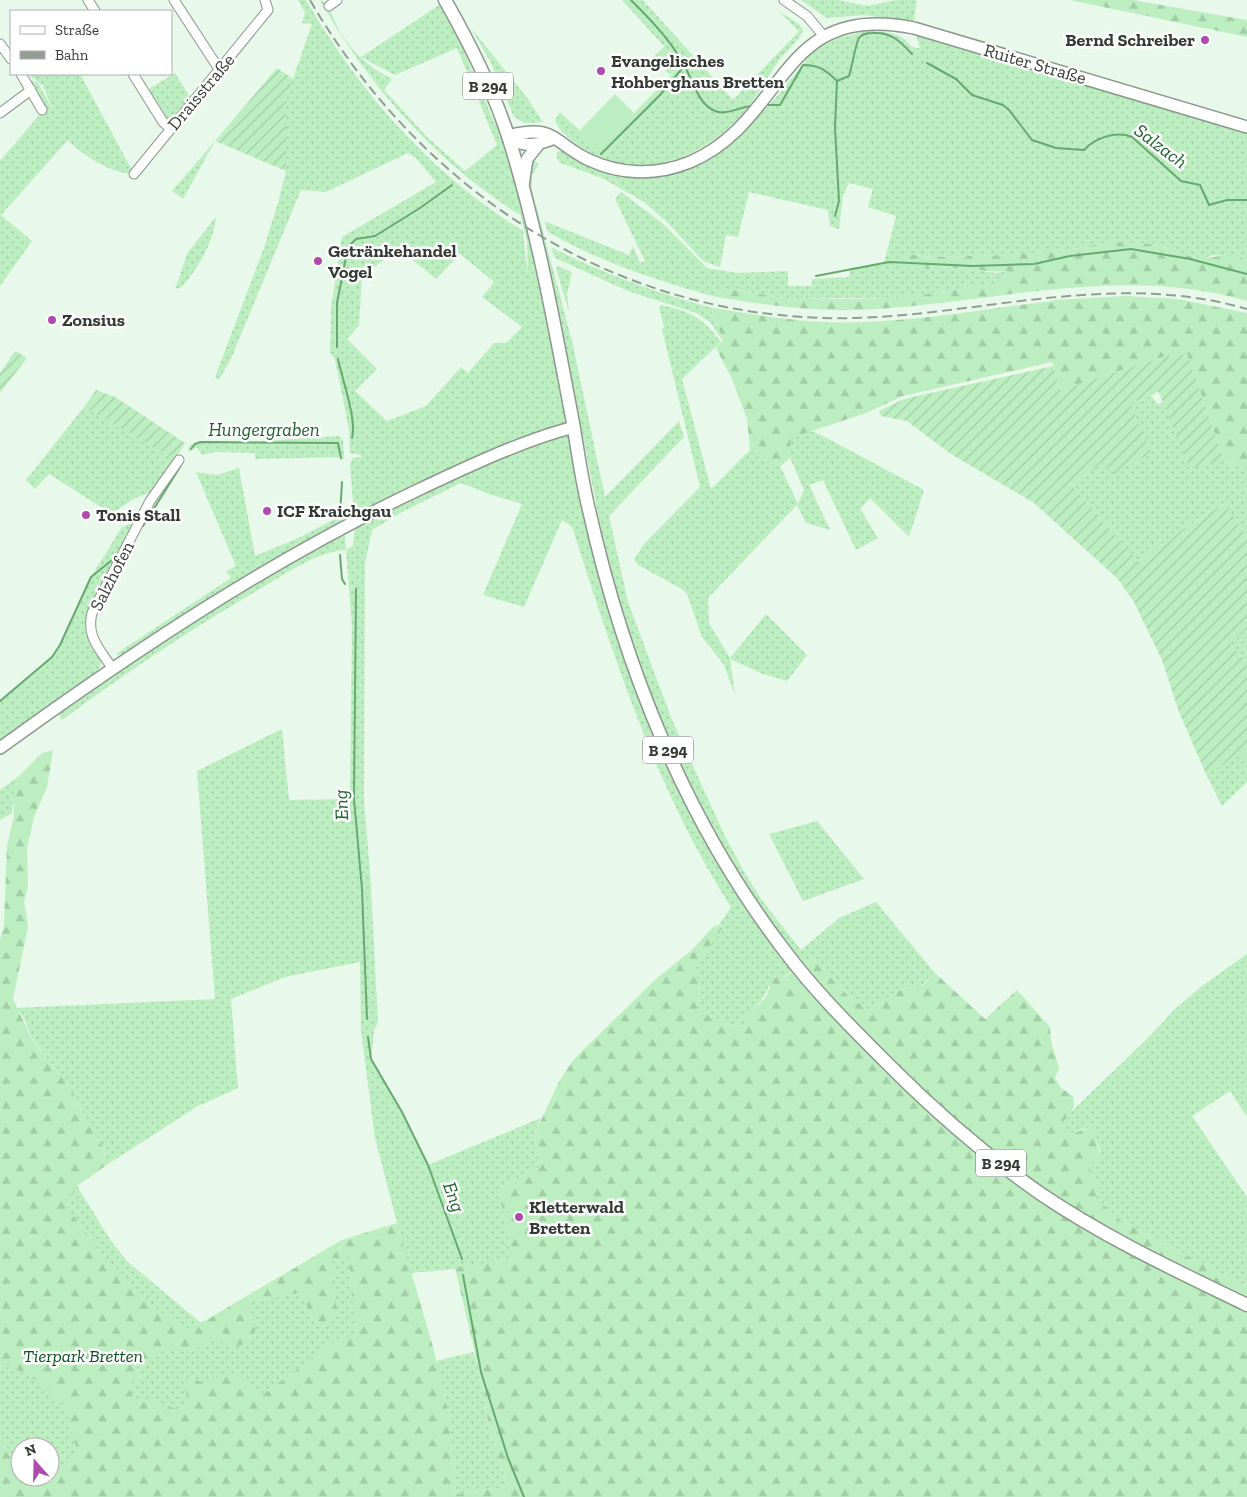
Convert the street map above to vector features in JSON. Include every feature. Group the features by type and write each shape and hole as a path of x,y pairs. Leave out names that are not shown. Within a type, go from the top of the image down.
{"main road":[{"name":"B 294","path":"445,0 472,50 508,136 523,187 574,427 591,520 621,628 650,711 697,813 733,876 786,954 844,1020 915,1091 969,1140 1041,1194 1121,1243 1247,1305"}],"street":[{"path":"174,0 219,70"},
{"name":"Draisstraße","path":"134,174 268,10 265,0"},
{"path":"329,6 337,0"},
{"path":"784,0 807,16 822,34"},
{"name":"Ruiter Straße","path":"508,136 537,131 555,138 586,158 605,167 621,171 654,171 673,167 706,154 728,138 751,116 790,60 800,49 822,34 852,22 866,21 903,25 1247,127"},
{"path":"0,44 10,58"},
{"path":"22,75 42,110"},
{"path":"134,75 163,122 170,128"},
{"path":"0,114 31,90"},
{"path":"508,136 516,143 523,145 539,144 555,138"},
{"path":"523,187 527,159 539,144"},
{"path":"0,748 112,668 234,589 350,524 475,464 574,427"},
{"name":"Salzhofen","path":"112,668 92,638 88,627 92,613 150,501 179,460"}],"green space":[{"path":"298,0 306,0 327,34 374,99 428,157 489,209 523,231 528,275 527,241 508,167 520,215 460,171 407,120 382,92 360,62 339,32 320,0 332,14 340,32 351,48 357,54 369,64 392,79 384,90 426,136 465,171 497,145 457,48 395,75 361,57 439,5 461,44 495,124 503,122 619,620 560,320 531,200 528,166 531,158 539,164 532,175 532,190 572,341 605,497 679,421 684,437 609,516 628,602 672,720 724,834 761,899 801,950 839,918 876,902 934,972 926,982 916,989 907,987 898,991 867,1011 861,1004 854,1002 812,958 768,987 763,998 749,1015 744,1025 733,1026 697,1009 700,988 695,969 722,927 719,925 731,907 681,818 659,771 621,674 572,527 562,520 524,607 483,595 522,504 461,483 402,512 372,530 365,564 364,799 378,1023 374,1030 371,1059 402,1112 428,1165 541,1118 534,1135 541,1166 498,1189 513,1257 506,1260 446,1270 410,1273 375,1138 361,1030 360,962 285,977 231,999 238,1088 198,1106 108,1164 102,1144 91,1130 79,1106 57,1071 33,1040 23,1016 16,1008 215,999 197,771 282,729 289,800 350,799 352,627 346,550 353,545 355,526 350,464 353,458 362,457 350,453 349,430 335,359 330,353 331,307 342,237 436,182 416,158 408,153 326,192 301,190 230,361 219,379 215,377 264,248 286,171 286,99 312,24 302,23 305,13","holes":["399,249 436,279 460,254 494,282 482,297 522,327 506,343 494,343 468,373 461,367 426,406 387,421 355,391 377,369 347,339 359,325 362,276"]},
{"path":"622,0 643,0 733,100 799,31 778,11 799,24 803,31 779,60 748,107 729,128 713,140 695,151 657,164 617,163 597,156 579,145 562,131 555,120 560,112 599,149 681,65"},
{"path":"801,0 838,0 867,6 897,0 917,0 914,22 864,15 827,18"},
{"path":"1070,0 1133,0 1247,20 1247,37"},
{"path":"471,28 528,99 543,122 525,123 514,117 491,63"},
{"path":"867,31 895,34 903,38 912,47 920,48 917,38 918,33 1247,128 1247,261 1242,257 1213,255 1202,259 1176,252 1167,247 1112,242 1060,251 1011,255 931,257 907,254 909,268 958,268 996,273 1007,271 1000,284 990,287 976,286 921,295 909,294 897,298 784,298 722,288 716,297 609,262 548,232 544,221 629,255 633,246 640,263 645,261 615,199 621,192 662,223 707,268 737,273 788,271 788,286 812,286 812,279 849,277 850,268 884,263 896,216 868,207 873,189 849,183 843,195 839,229 830,226 828,210 749,192 738,237 726,235 720,267 703,261 668,223 644,202 602,178 560,163 557,158 557,152 563,150 583,161 675,171 750,122 768,107 814,51 838,38"},
{"path":"665,46 681,65 670,75 653,57"},
{"path":"277,68 293,79 286,99 286,171 215,141"},
{"path":"175,73 190,97 173,118 168,120 149,89"},
{"path":"29,75 81,75 134,174 117,171 98,163 68,140 1,215 32,241 0,286 0,161 46,107 31,80 38,83 53,110 43,86"},
{"path":"615,94 634,113 599,150 579,131"},
{"path":"215,141 183,199 172,191"},
{"path":"216,217 212,236 199,263 182,287 175,289 188,252"},
{"path":"1112,242 1159,245 1198,258 1237,256 1242,258 1247,261 1247,301 1201,291 1155,286 1063,288 924,305 858,310 797,308 716,297 721,288 784,298 849,299 897,298 909,294 921,295 976,286 990,287 1000,284 1007,271 901,266 906,254 931,257 1011,255 1060,251"},
{"path":"551,247 590,266 630,282 713,308 712,313 723,341 710,322 696,313 628,291 555,258"},
{"path":"558,266 572,272 567,294 569,312 556,268"},
{"path":"1127,296 1178,299 1247,313 1247,465 1233,466 1224,460 1187,354 1166,356 1060,390 1052,362 903,396 866,413 791,438 790,458 781,466 774,465 750,450 747,419 733,381 716,348 723,340 712,313 713,308 809,321 880,321 937,316 1051,301 1051,303 1053,300"},
{"path":"661,305 696,317 721,342 682,379 711,489 750,450 774,465 780,466 798,504 804,490 790,458 790,438 810,431 821,435 924,490 909,537 870,498 860,509 878,538 856,550 823,480 809,485 830,530 806,523 797,505 708,598 709,623 730,658 766,614 807,655 787,681 763,674 730,659 735,695 724,665 702,637 687,594 682,589 638,565 634,559 644,544 700,487 662,329 664,327 659,307"},
{"path":"15,351 27,358 0,393 0,373"},
{"path":"1187,354 1224,460 1190,469 1158,391 1151,396 1130,403 1151,453 1114,474 1105,461 1071,485 1139,562 1178,532 1225,503 1247,537 1247,629 1230,643 1247,663 1247,751 1206,774 1179,712 1162,660 1134,602 1118,579 1034,503 951,454 907,421 881,416 879,411 904,399 1053,366 1060,390 1166,356"},
{"path":"96,390 115,397 185,443 175,460 84,407"},
{"path":"1151,396 1158,404 1164,402 1190,468 1224,460 1233,466 1247,465 1247,537 1224,503 1178,532 1139,562 1071,485 1105,461 1130,403"},
{"path":"84,407 175,460 156,490 133,499 112,514 49,474 35,489 26,480"},
{"path":"339,436 343,440 344,459 340,460 340,457 255,459 255,453 215,452 202,455 197,447 189,452 188,450 190,445 199,441 251,442"},
{"path":"239,468 255,556 296,539 343,515 345,517 341,523 235,583 128,653 117,655 231,578 226,571 236,566 196,472 217,475"},
{"path":"135,522 85,627 89,640 102,660 99,668 93,676 0,743 0,701 52,657 60,645 91,577 122,527"},
{"path":"339,534 345,536 346,550 312,559 234,604 110,685 62,720 58,713 187,621"},
{"path":"1247,629 1247,663 1230,643"},
{"path":"53,750 47,787 34,817 27,848 28,887 24,901 28,927 13,999 33,1041 70,1088 83,1115 102,1144 108,1164 77,1186 67,1207 104,1257 143,1298 182,1328 194,1328 342,1240 397,1223 433,1347 450,1419 456,1494 508,1487 490,1430 478,1366 455,1268 506,1260 513,1257 498,1189 541,1166 534,1135 559,1082 574,1059 657,978 691,951 714,926 719,925 722,928 695,969 700,988 697,1009 733,1026 744,1025 745,1018 766,997 773,978 785,977 812,958 854,1002 861,1004 867,1011 898,991 907,987 916,988 926,983 934,972 985,1019 1017,990 1050,1027 1051,1041 1059,1068 1055,1078 1061,1088 1073,1096 1074,1107 1059,1128 1070,1135 1093,1125 1098,1131 1095,1140 1102,1159 1092,1162 1090,1170 1100,1183 1095,1197 1120,1220 1247,1287 1247,1497 0,1497 0,1425 10,1456 10,1487 60,1487 60,1471 77,1451 65,1405 34,1379 10,1366 0,1370 0,940 4,925 7,846 14,816 13,796 18,777 42,753","holes":["349,1257 355,1336 336,1340 264,1394 229,1371 204,1384 192,1377 183,1380 189,1405 179,1410 153,1401 133,1398 128,1385 142,1377 136,1364 163,1349 191,1353 212,1336 231,1348 247,1343 254,1333 257,1322 244,1310 257,1302 301,1292 317,1327 337,1313 332,1258"]},
{"path":"1247,751 1247,782 1222,806 1206,774"},
{"path":"18,777 13,796 12,813 0,820 0,790"},
{"path":"817,821 864,879 803,901 769,834"},
{"path":"1247,954 1247,1117 1230,1091 1192,1116 1247,1197 1247,1287 1120,1220 1095,1197 1096,1177 1090,1170 1092,1162 1101,1152 1095,1140 1084,1128 1069,1135 1059,1128 1070,1113 1149,1037 1174,1010 1202,986"},
{"name":"Tierpark Bretten","path":"77,1186 111,1241 128,1262 201,1323 342,1240 343,1244 355,1243 358,1340 256,1407 57,1493 43,1487 60,1487 60,1437 10,1437 10,1469 0,1444 0,1278 68,1206"},
{"path":"473,1352 478,1366 490,1430 508,1487 456,1494 450,1419 436,1361"}],"waterway":[{"name":"Salzach","path":"631,0 672,46 685,66 699,97 706,105 720,112 729,112 753,106"},
{"name":"Salzach","path":"765,105 780,105 803,65 822,69 837,81 849,76 858,40 865,34 879,33 890,36 899,41 912,54"},
{"name":"Salzach","path":"927,63 956,79 972,95 1003,105 1032,140 1056,148 1084,150 1089,145 1106,136 1126,135 1132,137 1181,181 1200,185 1209,205 1227,200 1247,200"},
{"name":"Hungergraben","path":"601,154 660,95 685,65"},
{"path":"835,216 839,201 835,128 837,81"},
{"name":"Hungergraben","path":"337,347 337,303 348,247 356,239 375,236 420,208 452,185"},
{"path":"816,276 889,262 973,266 1034,264 1070,256 1131,249 1190,259 1247,274"},
{"name":"Hungergraben","path":"338,359 351,410 352,438"},
{"name":"Hungergraben","path":"191,449 195,444 201,442 338,443 341,458"},
{"name":"Hungergraben","path":"143,526 180,467"},
{"name":"Eng","path":"340,515 342,482"},
{"name":"Eng","path":"340,555 342,579 345,584"},
{"name":"Hungergraben","path":"0,701 52,657 60,645 91,577 117,556"},
{"name":"Eng","path":"356,589 354,799 362,889 367,1019"},
{"name":"Eng","path":"368,1037 371,1059 402,1112 428,1165 462,1259"},
{"name":"Eng","path":"463,1275 481,1372 508,1458 524,1497"}],"railway":[{"path":"310,0 358,73 415,138 479,194 549,241 624,277 705,302 790,316 878,317 1063,296 1109,294 1155,294 1201,299 1247,309"}],"place":[{"name":"Bernd Schreiber","path":"1205,40"},
{"name":"Evangelisches Hohberghaus Bretten","path":"601,71"},
{"name":"Getränkehandel Vogel","path":"318,261"},
{"name":"Zonsius","path":"52,320"},
{"name":"ICF Kraichgau","path":"267,511"},
{"name":"Tonis Stall","path":"86,515"},
{"name":"Kletterwald Bretten","path":"519,1217"}]}
